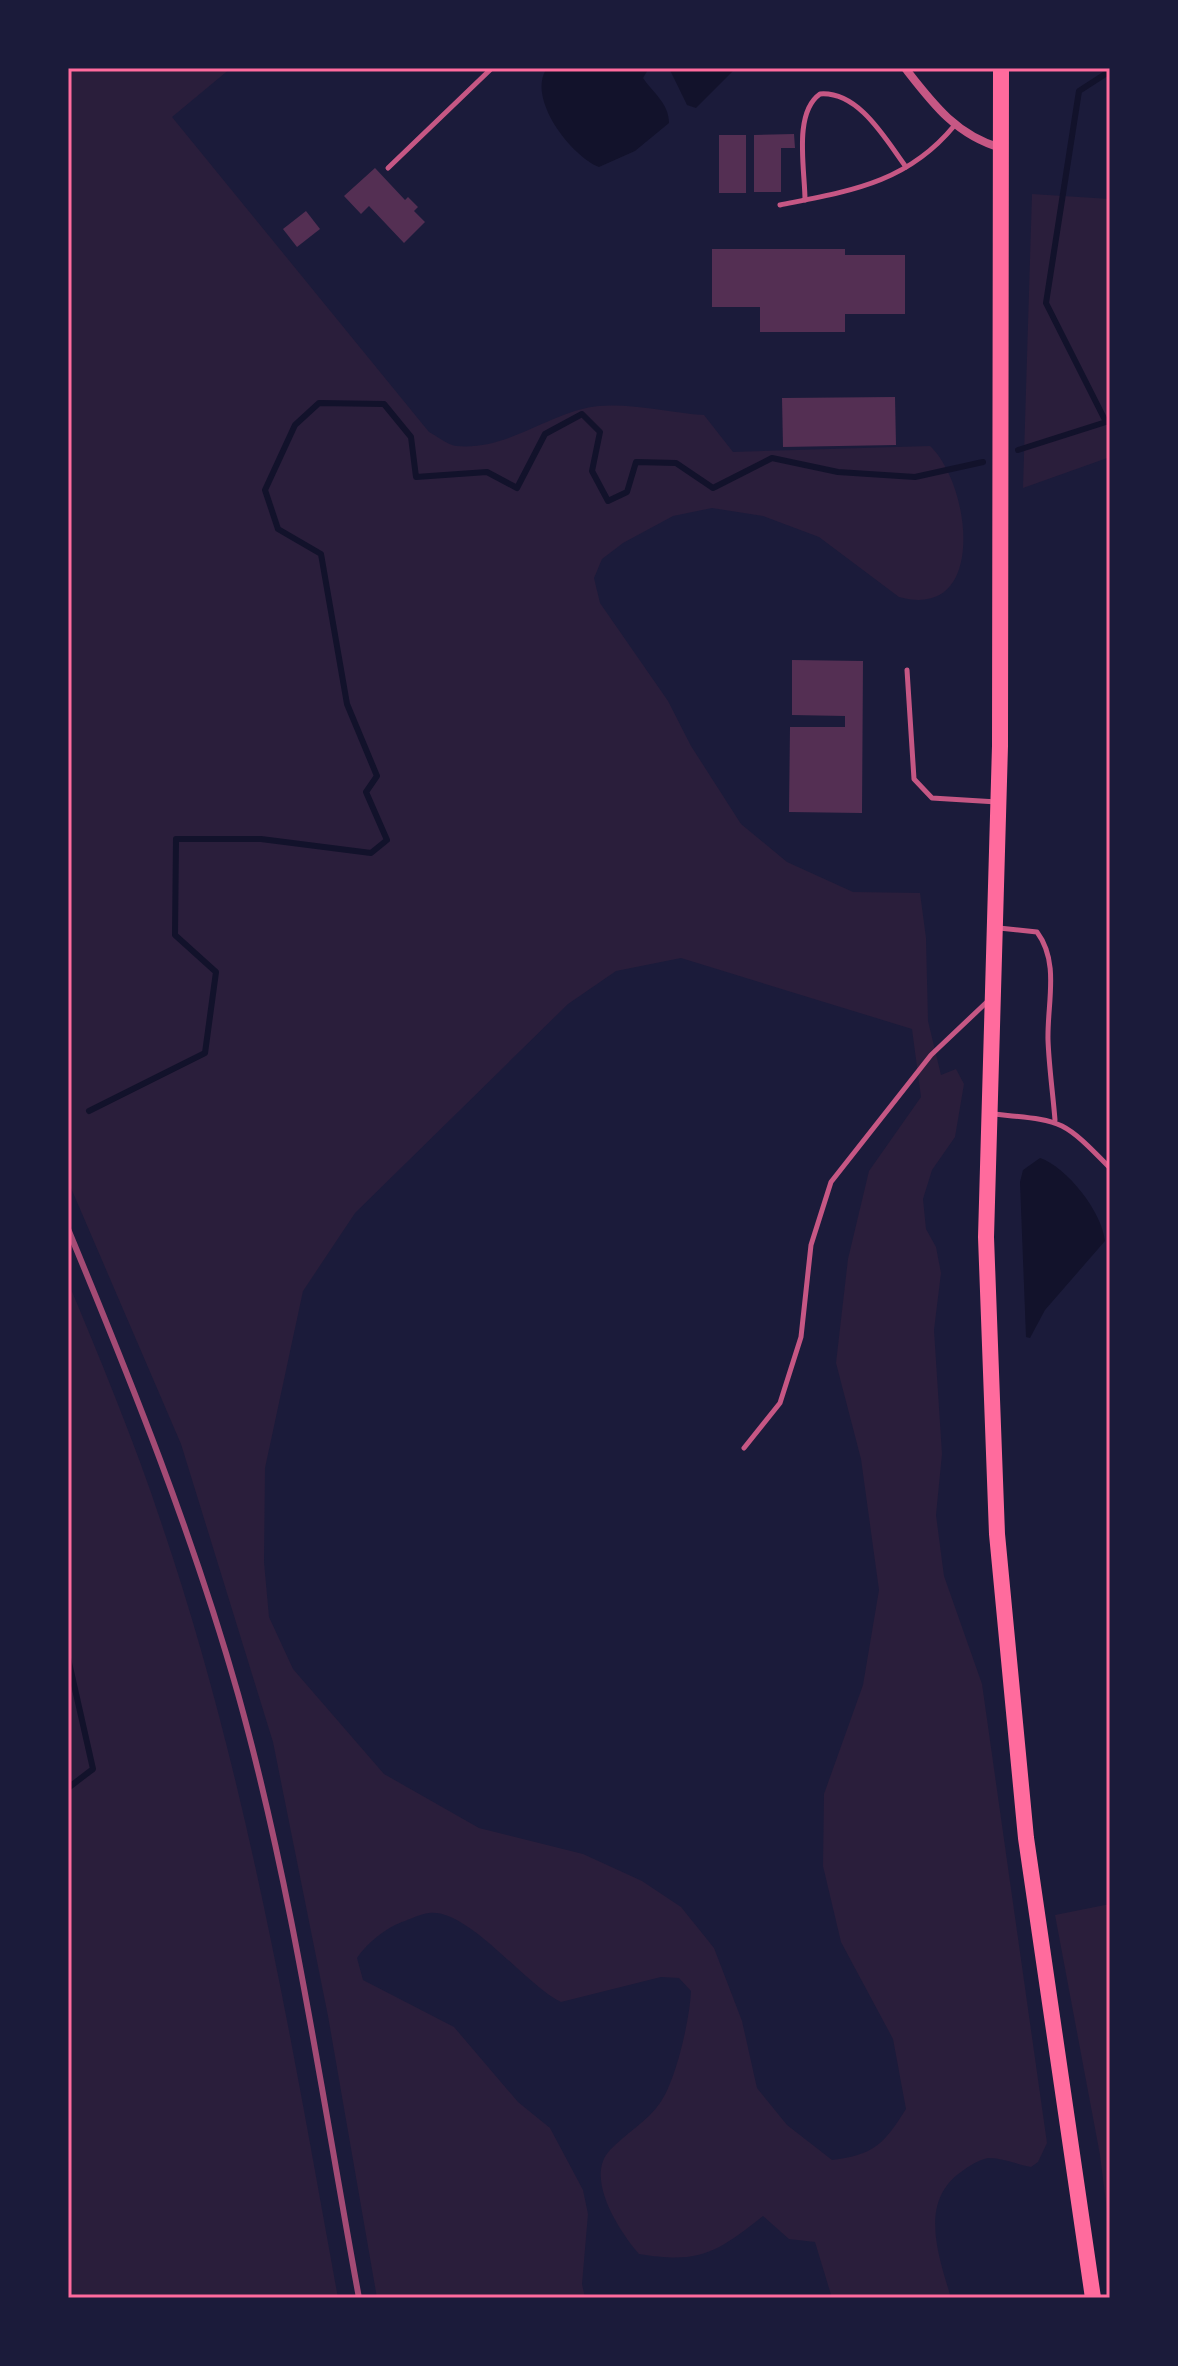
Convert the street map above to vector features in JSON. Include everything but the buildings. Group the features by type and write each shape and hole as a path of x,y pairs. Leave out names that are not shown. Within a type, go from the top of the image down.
{"main road":[{"path":"1001,68 998,802 986,1237 997,1534 1026,1838 1093,2298"}],"street":[{"path":"905,68 954,126 975,140 1002,148"}],"lane":[{"path":"388,168 492,68"},
{"path":"805,200 804,126 808,106 820,94 844,98 860,110 906,167"},
{"path":"780,205 880,183 934,150 954,126"},
{"path":"907,670 914,779 932,798 998,802"},
{"path":"995,928 1037,932 1048,946 1051,983 1048,1038 1055,1120"},
{"path":"744,1448 780,1403 801,1337 811,1245 831,1182 931,1055 993,997"},
{"path":"989,1114 1055,1120 1071,1128 1110,1168"}],"shaded area":[{"path":"68,68 231,68 172,117 429,432 450,444 475,446 494,443 581,409 612,405 704,415 733,452 930,446 944,464 955,489 962,517 963,545 959,570 947,589 928,599 899,597 819,537 763,516 712,508 673,516 623,543 602,559 594,578 600,603 668,701 691,746 741,824 787,862 853,892 920,893 926,938 928,1021 941,1075 956,1069 964,1084 955,1137 932,1170 923,1199 926,1229 936,1247 941,1273 934,1330 942,1454 936,1515 944,1576 982,1684 1047,2143 1038,2162 1031,2167 988,2158 967,2168 948,2184 940,2199 935,2231 951,2298 832,2298 815,2242 789,2239 763,2216 732,2239 706,2253 678,2257 639,2254 622,2232 607,2204 602,2189 603,2161 610,2150 655,2110 666,2093 681,2049 691,1991 679,1978 661,1977 561,2002 461,1922 429,1913 392,1927 366,1947 357,1958 363,1980 454,2027 518,2102 550,2128 583,2190 588,2214 582,2284 585,2298 377,2298 328,2016 273,1742 181,1444 68,1181","holes":["681,958 912,1029 921,1097 869,1171 848,1259 836,1363 861,1459 879,1590 863,1685 824,1794 823,1866 841,1942 893,2039 906,2109 876,2146 858,2155 832,2160 787,2125 757,2088 742,2021 714,1948 681,1907 642,1881 583,1854 479,1828 384,1774 293,1669 269,1617 264,1562 265,1468 303,1291 355,1213 568,1004 616,971"]},
{"path":"547,68 649,68 643,78 663,104 669,123 635,151 599,167 565,139 547,110 542,95 542,80"},
{"path":"669,68 736,68 696,108 687,105"},
{"path":"1032,194 1110,199 1110,457 1023,488"},
{"path":"1040,1158 1061,1171 1082,1192 1097,1217 1105,1241 1045,1310 1030,1338 1026,1337 1020,1182 1023,1170"},
{"path":"68,1282 152,1494 219,1715 264,1908 338,2298 68,2298"},
{"path":"1110,1904 1110,2235 1100,2155 1055,1915"}],"waterway":[{"path":"1018,450 1106,422 1046,303 1079,91 1110,71"},
{"path":"89,1111 205,1053 216,972 175,935 176,839 261,839 371,853 387,840 366,792 377,776 347,704 321,554 278,529 265,490 295,425 319,403 384,404 411,437 416,477 487,472 517,488 545,434 582,414 600,432 592,471 608,501 627,492 636,462 676,463 713,488 772,458 838,472 915,477 983,462"},
{"path":"68,1658 93,1769 68,1788"}],"railway":[{"path":"68,1229 181,1517 238,1694 291,1919 359,2298"}]}
